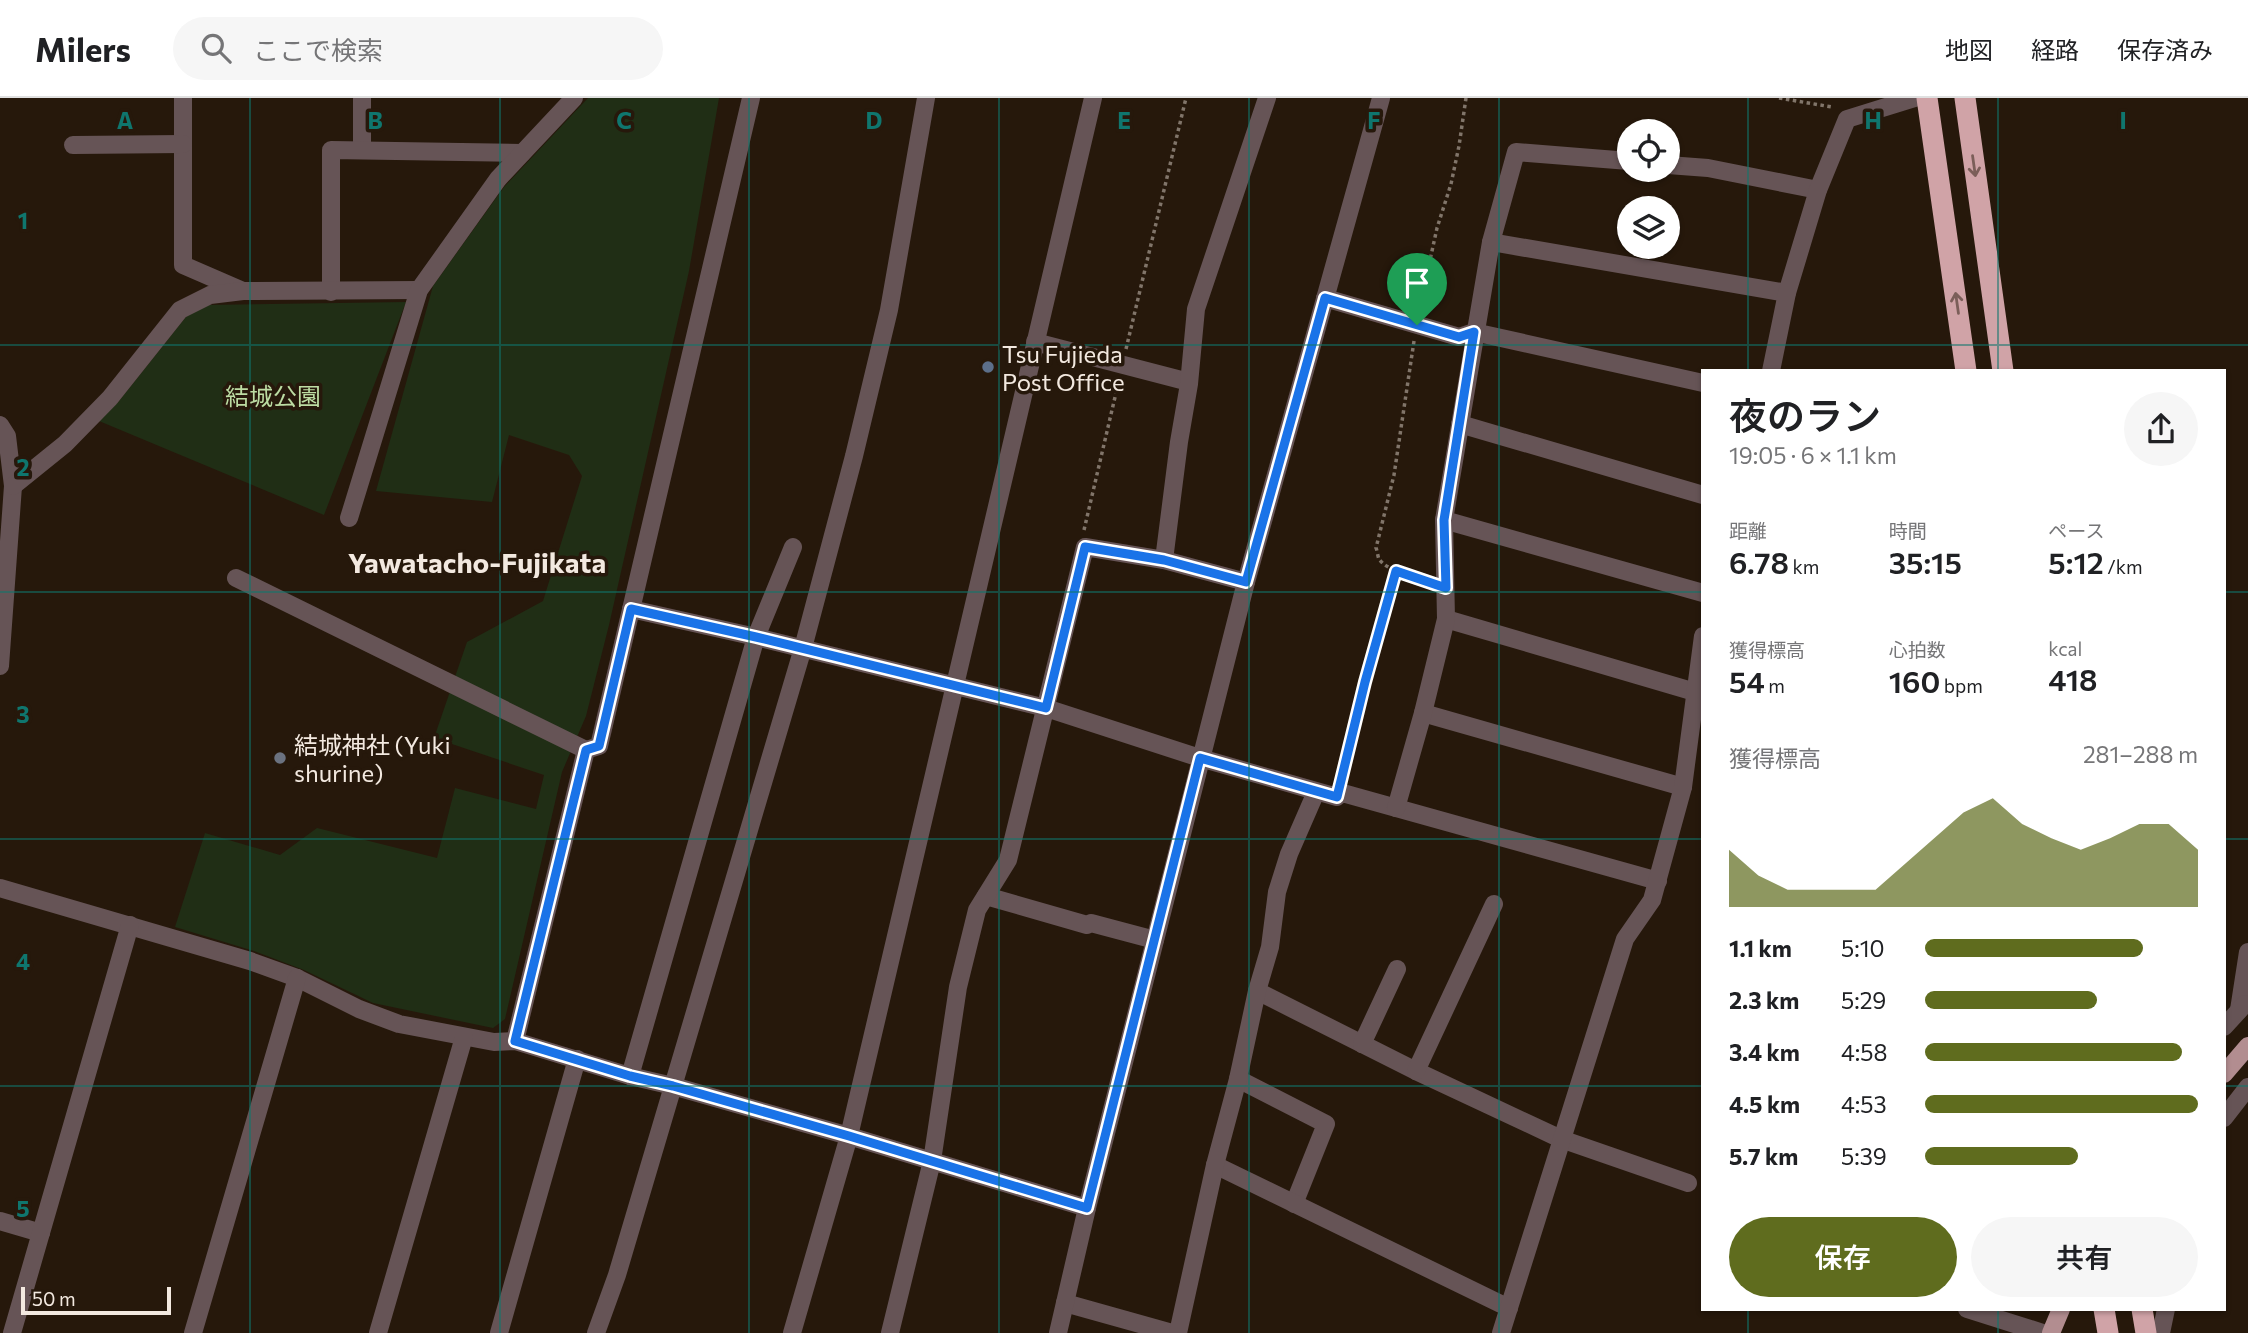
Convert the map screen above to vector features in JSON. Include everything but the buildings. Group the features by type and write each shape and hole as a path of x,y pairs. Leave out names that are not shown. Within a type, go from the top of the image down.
{"highway":[{"path":"1927,98 1966,369"},
{"path":"1965,98 2003,369"},
{"path":"2104,1311 2108,1333"},
{"path":"2142,1311 2146,1333"}],"main road":[{"path":"2226,1072 2248,1046"},
{"path":"2051,1333 2060,1311"}],"street":[{"path":"183,98 183,265 243,291"},
{"path":"362,98 362,150"},
{"path":"349,518 419,290 498,179 574,98"},
{"path":"236,578 586,750 599,746 751,98"},
{"path":"597,1333 617,1275 803,648 889,310 926,98"},
{"path":"792,1333 849,1136 1093,98"},
{"path":"1164,560 1189,382 1196,309 1267,98"},
{"path":"1058,1333 1154,940 1246,582 1381,98"},
{"path":"1771,369 1787,293 1818,190 1847,119 1915,98"},
{"path":"72,145 183,144"},
{"path":"331,292 331,150 522,153"},
{"path":"1396,808 1446,619 1444,520 1491,242 1516,152 1617,160"},
{"path":"1680,166 1708,168 1818,190"},
{"path":"1491,242 1787,293"},
{"path":"7,484 65,444 110,398 180,310 210,295 243,291 419,290"},
{"path":"1325,298 1459,337 1474,332 1701,383"},
{"path":"1035,342 1189,382"},
{"path":"1460,424 1701,494"},
{"path":"0,425 8,436 0,666"},
{"path":"1444,520 1701,592"},
{"path":"630,1076 756,637 793,547"},
{"path":"890,1333 932,1161 958,987 977,910 1008,860 1085,547 1164,560 1246,582"},
{"path":"631,609 1046,708 1316,792 1338,794 1396,808 1658,881"},
{"path":"1446,619 1698,686"},
{"path":"1501,1333 1625,939 1652,900 1658,881 1683,787 1701,656"},
{"path":"1423,713 1683,787"},
{"path":"515,1041 586,750"},
{"path":"1178,1333 1215,1165 1238,1079 1256,990 1270,947 1277,892 1289,854 1316,792"},
{"path":"0,888 250,961 297,978 359,1009 399,1024 494,1042 515,1041 630,1076 849,1136 1087,1208"},
{"path":"986,896 1087,925 1091,923 1154,940"},
{"path":"1416,1071 1494,904"},
{"path":"12,1333 130,925"},
{"path":"2226,1025 2244,1006 2248,952"},
{"path":"1362,1044 1396,968"},
{"path":"193,1333 297,978"},
{"path":"1256,990 1416,1071 1561,1139 1688,1183"},
{"path":"378,1333 464,1037"},
{"path":"499,1333 576,1059"},
{"path":"1238,1079 1326,1124 1294,1204"},
{"path":"2235,1113 2248,1087"},
{"path":"1215,1165 1509,1308"},
{"path":"0,1221 41,1233"},
{"path":"1065,1303 1172,1333"},
{"path":"1973,1311 2043,1333"},
{"path":"2161,1333 2166,1311"}],"path":[{"path":"1085,547 1080,544 1186,98"},
{"path":"1446,588 1396,571 1379,560 1376,548 1394,475 1417,325 1437,228 1451,184 1466,98"},
{"path":"1779,98 1839,109 1847,119"},
{"path":"1338,794 1396,571"}],"green space":[{"path":"588,98 719,98 689,271 609,625 586,716 562,772 505,1019 493,1028 373,1003 304,970 254,951 175,927 205,833 280,855 317,828 437,858 455,788 536,809 544,775 434,738 467,642 543,601 582,476 569,455 509,435 492,502 376,491 433,286 504,187"},
{"name":"結城公園","path":"406,302 324,515 99,421 119,401 189,313 207,305"}],"place":[{"name":"Tsu Fujieda Post Office","path":"988,367"},
{"name":"結城神社 (Yuki shurine)","path":"280,758"}],"district":[{"name":"Yawatacho-Fujikata","path":"477,562"}],"route":[{"path":"1325,298 1417,325 1459,337 1474,332 1444,520 1446,588 1396,571 1337,797 1200,758 1087,1208 849,1136 630,1076 515,1041 586,750 599,746 631,609 1046,708 1085,547 1164,560 1246,582 1325,298"}]}
